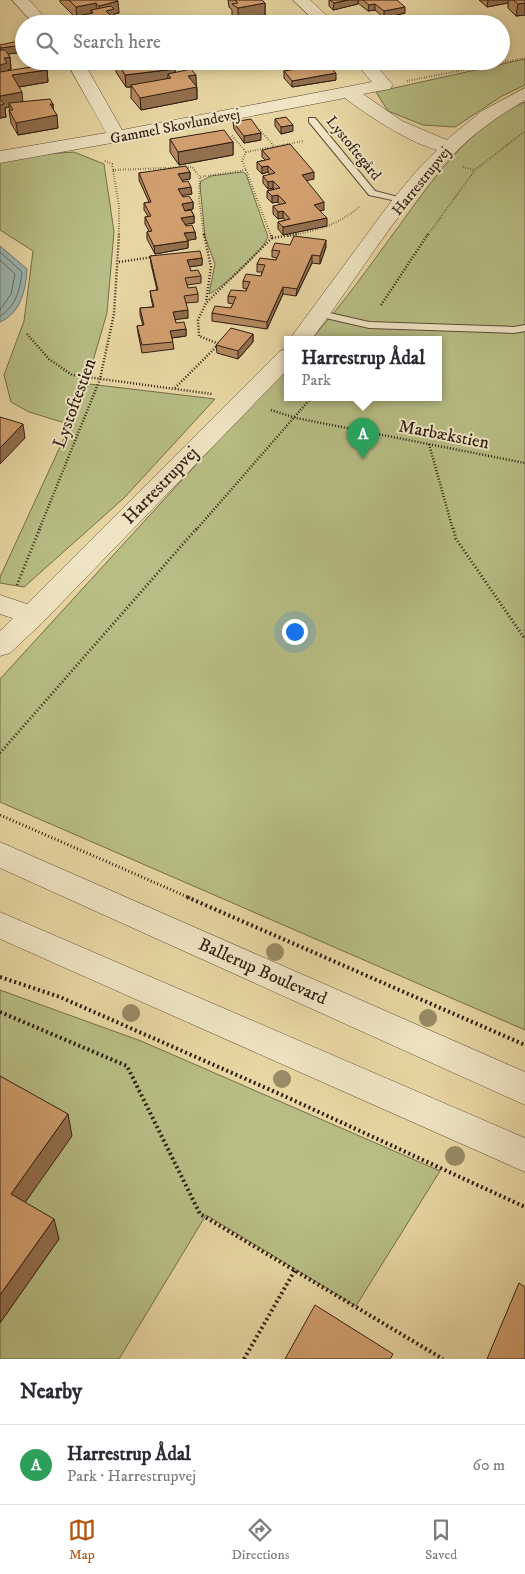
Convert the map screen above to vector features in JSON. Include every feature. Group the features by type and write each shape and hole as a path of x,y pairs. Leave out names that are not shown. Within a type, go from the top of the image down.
{"street":[{"path":"20,0 34,15"},
{"path":"300,0 318,15"},
{"path":"79,70 117,137"},
{"path":"370,70 384,85"},
{"name":"Gammel Skovlundevej","path":"0,157 117,137 384,85"},
{"path":"349,92 376,115 402,129 447,147"},
{"name":"Harrestrupvej","path":"303,336 403,201 447,147 475,124 525,93"},
{"name":"Harrestrupvej","path":"0,646 33,616 284,360"},
{"path":"0,604 33,616"},
{"name":"Harrestrupvej","path":"0,658 33,616"},
{"name":"Ballerup Boulevard","path":"0,854 525,1089"},
{"path":"0,925 525,1155"}],"lane":[{"name":"Lystoftegård","path":"312,120 372,193 403,201"},
{"path":"321,314 369,325 514,330 525,328"}],"path":[{"path":"510,61 525,58"},
{"path":"384,85 462,70"},
{"path":"369,325 441,214 475,170 525,130"},
{"path":"272,238 242,161 246,152 326,136"},
{"path":"80,143 85,152 112,164 113,170 192,166 200,177 197,194 202,233 211,265 206,303 198,320 199,336 218,344 175,388"},
{"name":"Lystoftestien","path":"33,616 14,593 100,379 114,314 118,262 119,206 113,170"},
{"path":"200,177 246,170"},
{"path":"206,303 243,269 272,238 330,228 350,218 372,193"},
{"path":"118,262 158,257"},
{"name":"Marbækstien","path":"28,334 49,360 72,375 175,388 242,402 296,418 525,463"},
{"path":"0,752 310,401"},
{"path":"429,444 456,540 525,639"},
{"path":"0,815 525,1045"},
{"path":"0,977 60,997 525,1207"},
{"path":"0,1012 127,1066 200,1214 443,1359"},
{"path":"244,1359 295,1270"}],"green space":[{"path":"525,59 525,85 502,96 455,127 423,125 388,111 376,92 475,70 510,70 510,62"},
{"path":"525,102 525,1030 0,802 0,679 284,368 284,401 442,401 442,336 314,336 345,299 439,172 469,139 505,112"},
{"path":"74,152 104,164 114,232 107,313 90,371 65,423 29,412 11,402 4,375 24,321 33,251 0,230 0,161 34,155"},
{"path":"242,172 246,174 268,237 242,268 209,294 215,264 205,237 201,181 211,176"},
{"path":"89,384 215,399 124,498 24,587 0,583 0,577"},
{"path":"0,990 141,1041 440,1171 356,1306 206,1215 119,1359 0,1359 0,1323 59,1239 17,1214 0,1095"}],"water":[{"path":"0,246 27,269 24,292 18,307 0,322"}],"building":[{"path":"69,0 118,1 99,6 96,3 76,7"},
{"path":"235,0 262,0 265,3 238,8 232,4 238,3"},
{"path":"330,0 348,0 334,3"},
{"path":"363,0 397,0 405,7 384,11 375,4 369,5"},
{"path":"513,0 525,0 525,3 518,4"},
{"path":"111,6 114,9 106,11 110,15 82,15 93,13 91,10"},
{"path":"15,42 15,46 0,48 0,45"},
{"path":"0,50 5,50 10,57 4,58 7,63 0,65"},
{"path":"15,70 47,70 12,75 22,92 0,96 0,72"},
{"path":"122,70 167,70 125,75"},
{"path":"192,70 196,75 188,76 197,87 140,98 131,85 171,78 168,74"},
{"path":"333,70 336,73 292,81 284,71"},
{"path":"50,99 53,104 50,104 57,115 16,123 9,110 13,110 9,103"},
{"path":"286,117 293,125 281,127 275,119"},
{"path":"251,119 261,133 244,136 233,122"},
{"path":"224,130 233,142 178,152 170,139"},
{"path":"290,144 314,172 302,175 324,202 314,205 327,218 283,227 278,222 290,219 283,211 278,212 273,206 286,203 278,195 272,196 267,191 280,188 273,181 268,182 263,176 275,173 268,166 262,167 257,162 270,159 262,150"},
{"path":"186,166 190,172 178,174 183,182 188,181 191,187 178,189 183,197 189,196 193,202 182,204 185,211 191,210 194,216 181,218 186,226 192,225 195,232 184,233 188,241 154,246 147,232 152,231 145,217 151,216 144,203 151,202 139,173"},
{"path":"294,236 326,240 320,256 312,255 297,289 283,287 267,322 212,313 215,306 231,308 236,297 228,296 231,290 246,291 250,282 243,281 246,274 261,276 265,265 257,264 260,258 276,260 280,251 272,250 275,243 290,245"},
{"path":"200,251 202,258 187,260 191,271 198,270 201,276 185,278 188,288 196,287 198,294 184,296 188,310 173,312 176,323 184,322 186,329 170,331 173,342 142,345 137,326 144,325 140,308 154,307 150,291 158,290 150,256"},
{"path":"231,328 253,334 238,351 216,345"},
{"path":"0,417 23,424 0,448"},
{"path":"0,1076 68,1114 11,1194 54,1219 0,1295"},
{"path":"519,1283 525,1287 525,1359 487,1359"},
{"path":"315,1305 393,1354 390,1359 285,1359"}],"place":[{"name":"Harrestrup Ådal","path":"363,459"}]}
